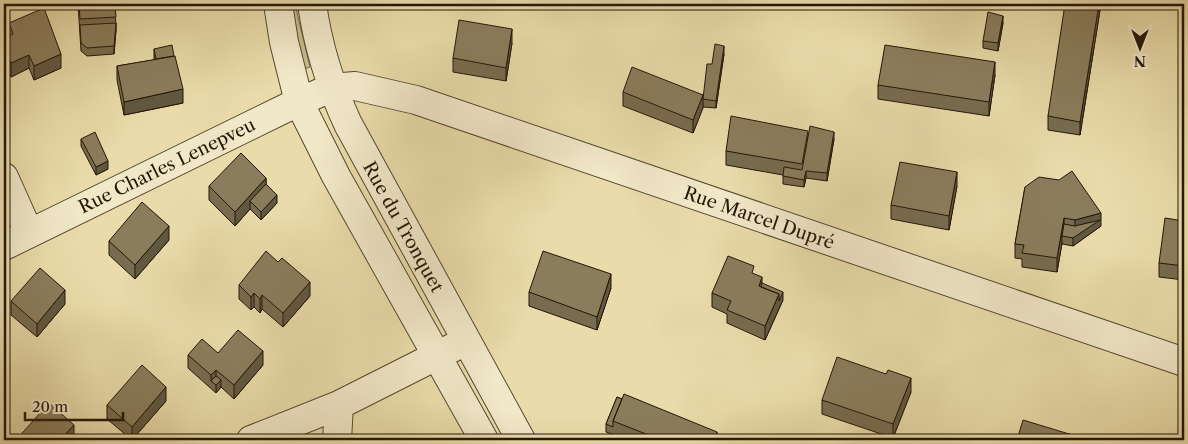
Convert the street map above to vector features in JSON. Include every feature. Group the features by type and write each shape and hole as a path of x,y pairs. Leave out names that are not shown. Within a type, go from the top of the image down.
{"street":[{"name":"Rue du Tronquet","path":"278,4 284,42 299,102 336,176 484,440"},
{"name":"Rue du Tronquet","path":"312,4 316,36 331,88 366,160 522,440"},
{"name":"Rue Marcel Dupré","path":"331,88 355,86 416,100 1184,362"},
{"name":"Rue Charles Lenepveu","path":"4,246 331,88"},
{"path":"4,177 29,233"},
{"path":"251,440 339,405 466,341"},
{"path":"337,440 339,405"}],"green space":[{"path":"287,4 295,4 310,67 301,70"},
{"path":"1184,320 1184,440 1178,440 1182,321"}],"building":[{"path":"79,4 115,4 116,17 80,19"},
{"path":"1065,4 1099,4 1080,122 1048,116"},
{"path":"44,8 61,54 34,66 29,55 11,63 4,46 4,39 13,34 9,23"},
{"path":"988,12 1003,16 998,43 983,41"},
{"path":"459,20 512,29 506,68 453,58"},
{"path":"116,23 114,46 87,48 81,43 80,25"},
{"path":"715,44 724,46 716,101 703,99 707,64 712,64"},
{"path":"172,45 174,56 156,59 154,49"},
{"path":"885,45 995,62 989,102 878,85"},
{"path":"175,56 183,89 124,102 117,66"},
{"path":"632,67 703,95 693,120 623,92"},
{"path":"731,116 808,131 802,164 726,151"},
{"path":"810,126 834,132 827,173 806,171 804,180 783,176 784,167 802,170"},
{"path":"95,132 108,161 96,167 81,139"},
{"path":"241,153 266,178 235,212 209,186"},
{"path":"900,162 957,172 949,216 891,205"},
{"path":"1072,171 1101,213 1075,220 1064,218 1057,258 1022,253 1024,245 1015,244 1025,187 1039,177 1059,180"},
{"path":"266,184 277,195 261,212 250,201"},
{"path":"142,202 169,226 135,265 109,241"},
{"path":"1165,218 1184,221 1184,266 1159,263"},
{"path":"1100,220 1073,238 1062,236 1064,224 1075,226"},
{"path":"266,251 278,262 282,258 310,282 283,313 262,295 260,299 254,293 251,297 239,285"},
{"path":"543,251 611,274 597,317 529,292"},
{"path":"728,256 754,266 752,273 762,277 759,286 779,294 765,326 727,310 731,301 712,293"},
{"path":"40,268 65,290 37,324 11,301"},
{"path":"762,283 783,292 779,301 779,294 761,287"},
{"path":"238,330 263,351 234,385 216,370 211,375 188,355 202,339 218,353"},
{"path":"837,357 886,374 888,370 911,378 893,424 822,400"},
{"path":"142,365 166,387 132,427 107,405"},
{"path":"216,376 221,380 216,385 211,381"},
{"path":"624,394 717,432 714,440 661,440 613,421"},
{"path":"617,397 622,399 613,421 613,427 606,424"},
{"path":"49,403 74,425 60,440 16,440"},
{"path":"1023,420 1089,440 1017,440"}]}
